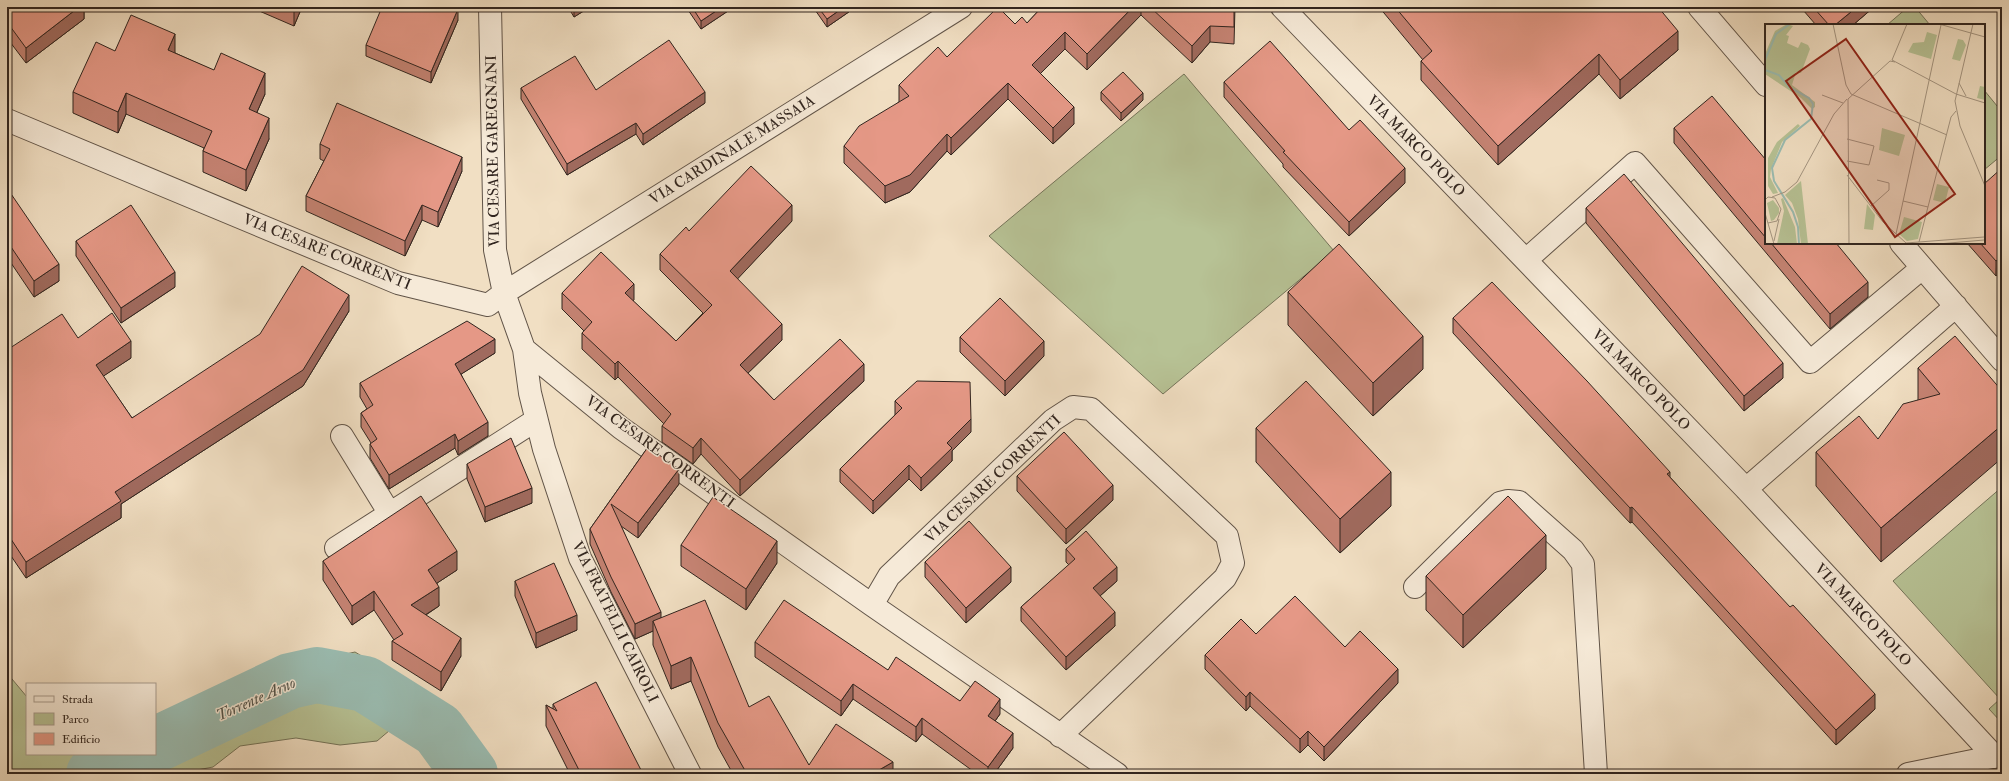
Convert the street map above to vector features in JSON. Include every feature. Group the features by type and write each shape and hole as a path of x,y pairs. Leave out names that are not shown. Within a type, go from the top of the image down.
{"street":[{"name":"VIA CESARE GAREGNANI","path":"490,7 495,250 504,293"},
{"name":"VIA CARDINALE MASSAIA","path":"504,293 961,7"},
{"name":"VIA MARCO POLO","path":"1282,7 1746,489 1998,756"},
{"path":"1699,7 1765,84"},
{"name":"VIA CESARE CORRENTI","path":"7,120 398,283 488,305 504,293"},
{"path":"1526,260 1635,163 1810,362 1922,268"},
{"path":"1902,244 2002,360"},
{"path":"504,293 524,349"},
{"path":"1746,489 1956,306"},
{"name":"VIA CESARE CORRENTI","path":"524,349 621,428 872,606 1117,774"},
{"name":"VIA FRATELLI CAIROLI","path":"524,349 536,420 580,558 690,774"},
{"name":"VIA CESARE CORRENTI","path":"872,606 889,576 1053,420 1073,408 1091,409 1227,536 1233,563 1225,578 1060,736"},
{"path":"336,548 536,420"},
{"path":"342,436 390,514"},
{"path":"1415,587 1500,503 1508,501 1519,502 1573,550 1583,564 1596,774"},
{"path":"1908,774 1998,756"}],"green space":[{"path":"1908,7 1915,7 1929,24 1888,24"},
{"path":"1184,74 1334,251 1163,394 989,236"},
{"path":"1985,91 2002,112 2002,155 1985,169"},
{"path":"2002,487 2002,723 1989,709 2000,699 1893,581"},
{"path":"355,652 403,681 396,725 377,741 340,745 296,738 240,746 213,767 176,774 7,774 7,673 26,696 26,755 156,755 156,715 206,693 276,670"}],"building":[{"path":"7,7 79,7 26,48 7,22"},
{"path":"285,7 296,7 294,11"},
{"path":"382,7 454,7 458,9 431,72 366,45"},
{"path":"692,7 722,7 701,21"},
{"path":"818,7 844,7 827,19"},
{"path":"998,7 1015,24 1022,17 1027,23 1042,7 1133,7 1087,54 1065,32 1032,65 1074,107 1053,128 1008,83 951,138 947,134 910,175 885,186 844,146 859,126 909,96 899,85 938,47 947,57"},
{"path":"1150,7 1234,7 1234,27 1210,26 1192,46"},
{"path":"1395,7 1658,7 1678,31 1620,80 1599,54 1498,146 1421,61 1432,51"},
{"path":"1813,7 1857,7 1836,24 1828,24"},
{"path":"131,15 175,34 168,50 214,70 221,53 265,73 249,109 269,118 246,170 203,151 212,131 126,93 118,112 73,92 96,42 115,51"},
{"path":"669,40 705,92 643,134 636,123 567,164 521,88 575,56 596,90"},
{"path":"1270,41 1349,130 1360,120 1405,168 1349,222 1283,152 1285,151 1224,82"},
{"path":"1123,72 1143,93 1121,113 1101,92"},
{"path":"1712,96 1765,159 1765,237 1674,128"},
{"path":"337,103 462,157 438,212 422,205 405,241 306,196 330,149 320,144"},
{"path":"751,166 792,205 730,271 782,324 740,365 774,400 840,339 864,364 740,480 701,438 693,448 662,426 671,414 618,361 615,364 582,333 592,322 562,293 601,252 634,284 625,293 676,341 712,305 660,254 686,227 689,231"},
{"path":"2002,168 2002,256 1996,261 1981,244 1985,244 1985,183"},
{"path":"1624,174 1783,363 1744,396 1586,208"},
{"path":"7,188 59,264 34,281 7,241"},
{"path":"131,205 175,272 121,308 76,241"},
{"path":"1339,244 1423,336 1373,383 1288,292"},
{"path":"1772,244 1837,244 1868,282 1830,314"},
{"path":"302,266 349,295 303,370 115,492 121,501 26,562 7,533 7,350 62,314 78,338 112,313 131,341 96,365 132,418 260,334"},
{"path":"1492,282 1587,381 1670,472 1667,474 1790,607 1793,605 1875,694 1836,730 1632,507 1630,508 1453,318"},
{"path":"1000,298 1044,341 1005,381 960,337"},
{"path":"467,321 495,339 455,364 488,422 458,441 455,434 389,475 370,444 377,439 361,413 373,405 360,383"},
{"path":"1955,336 2002,391 2002,425 1881,528 1816,452 1859,416 1878,439 1903,404 1940,394 1918,368"},
{"path":"917,381 970,382 971,419 947,443 952,448 921,478 909,465 873,501 840,469 902,408 895,401"},
{"path":"1306,381 1391,472 1340,519 1256,428"},
{"path":"1064,432 1113,485 1066,529 1017,476"},
{"path":"511,438 532,488 485,507 467,464"},
{"path":"648,447 679,469 638,523 611,504 661,612 635,624 611,577 590,529"},
{"path":"421,496 457,551 428,570 439,587 411,605 461,638 441,672 392,641 403,634 374,591 352,606 323,561"},
{"path":"1508,496 1546,535 1463,615 1426,576"},
{"path":"713,497 777,541 746,589 681,545"},
{"path":"969,521 1011,567 966,608 925,562"},
{"path":"1086,531 1117,567 1093,588 1115,612 1066,657 1021,607 1075,559 1066,549"},
{"path":"554,563 577,615 536,633 515,581"},
{"path":"1295,596 1345,647 1360,631 1398,669 1324,747 1308,731 1300,739 1250,692 1246,697 1205,655 1241,619 1256,634"},
{"path":"705,600 749,707 769,696 809,765 836,724 893,762 872,774 747,774 718,723 691,657 671,666 653,621"},
{"path":"784,600 888,670 896,657 960,701 975,681 1000,699 988,716 1013,733 988,767 922,718 916,727 853,684 841,701 755,642"},
{"path":"596,682 641,770 634,774 581,774 546,705 557,711 553,704"}],"waterway":[{"name":"Torrente Arno","path":"156,745 290,681 317,675 365,684 438,730 470,774"},
{"name":"Torrente Arno","path":"94,774 135,755"}]}
